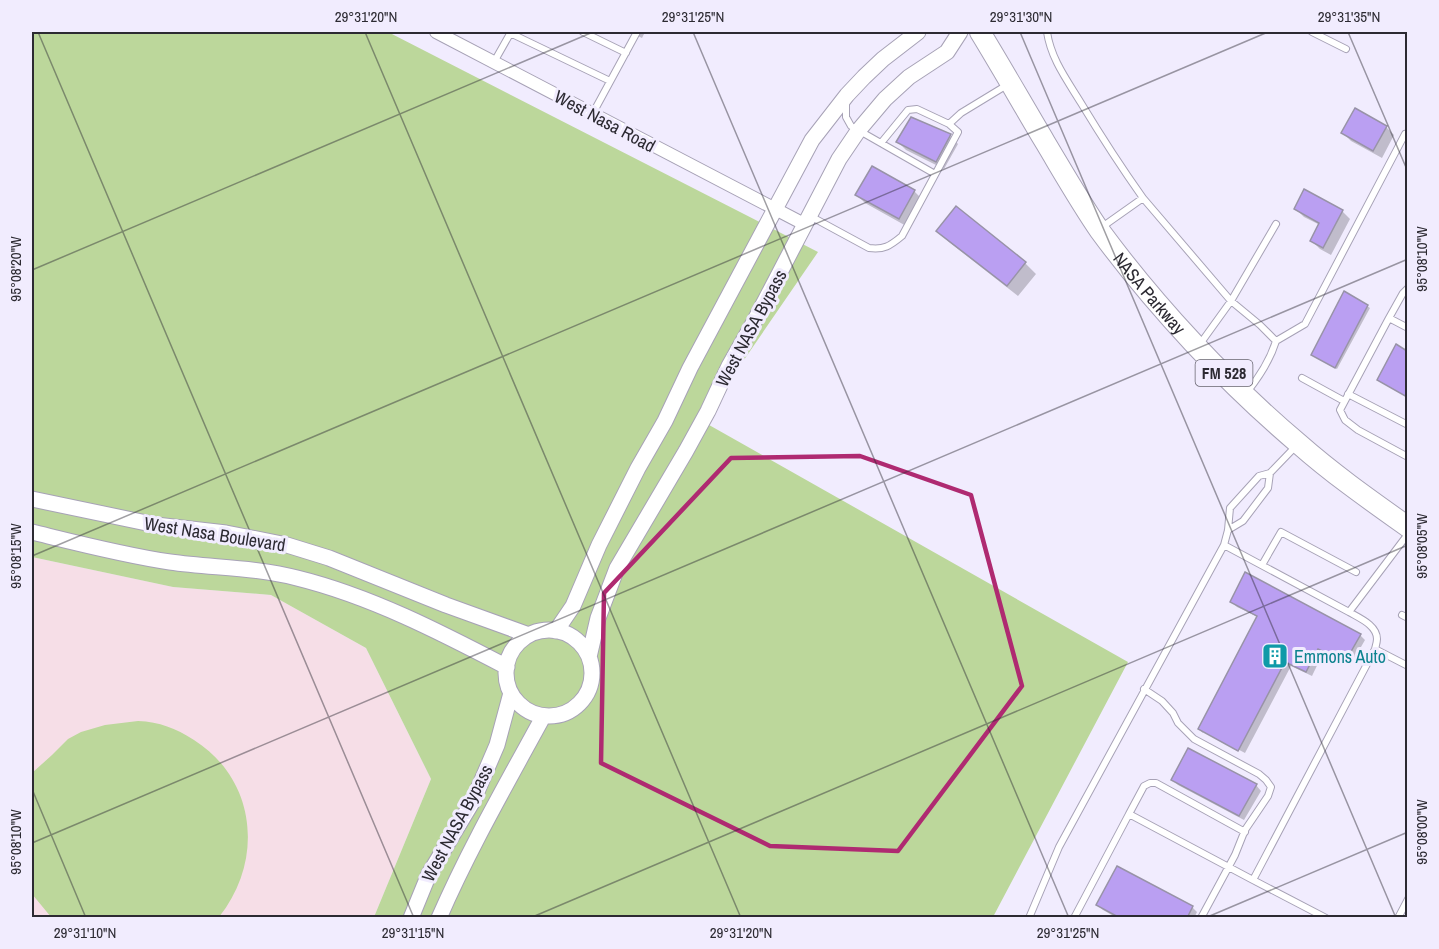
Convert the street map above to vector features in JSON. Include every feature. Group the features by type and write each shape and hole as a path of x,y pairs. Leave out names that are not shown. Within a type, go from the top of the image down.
{"main road":[{"name":"NASA Parkway","path":"980,32 1072,188 1099,229 1137,279 1197,347 1298,444 1407,527"}],"street":[{"name":"West Nasa Road","path":"436,32 775,210 807,220"},
{"name":"West NASA Bypass","path":"556,631 573,606 599,545 633,478 812,140 847,95 883,59 918,32"},
{"name":"West NASA Bypass","path":"439,918 453,885 543,717 559,716 572,710 583,700 590,687 592,672 589,657 598,618 617,568 686,451 839,159 858,131 885,99 909,77 947,52 960,32"},
{"name":"West Nasa Boulevard","path":"32,499 156,525 226,533 287,545 329,558 446,605 530,635"},
{"name":"West Nasa Boulevard","path":"32,532 91,547 169,562 237,568 296,578 363,599 446,635 507,667"},
{"path":"507,667 518,643 542,631 556,631 570,636 581,645 589,657"},
{"name":"West NASA Bypass","path":"411,918 429,874 473,801 497,746 511,693 507,680 507,667"},
{"path":"511,693 519,704 543,717"}],"lane":[{"path":"494,62 510,32 610,81"},
{"path":"583,32 626,53"},
{"path":"592,114 637,32"},
{"path":"1047,32 1056,62 1112,154 1143,198 1231,301 1276,341"},
{"path":"1312,32 1346,49"},
{"path":"949,124 961,113 1010,83"},
{"path":"847,95 846,117 851,126 935,174"},
{"path":"807,220 869,248 880,249 893,244 902,236 958,132 949,124 917,109 908,110 881,144"},
{"path":"1245,395 1262,371 1276,341 1305,324 1405,134"},
{"path":"1099,229 1143,198"},
{"path":"1197,347 1231,301 1276,224"},
{"path":"1407,288 1340,410 1345,420 1358,430 1407,457"},
{"path":"1389,318 1407,328"},
{"path":"1302,378 1344,401"},
{"path":"1348,394 1407,425"},
{"path":"1029,918 1059,846 1224,545 1230,508 1259,476 1270,473 1298,444"},
{"path":"1228,530 1243,521 1268,488 1270,473"},
{"path":"1262,565 1281,532 1356,572"},
{"path":"1349,612 1407,534"},
{"path":"1224,545 1367,622 1375,630 1377,638 1375,649 1253,880"},
{"path":"1375,649 1407,666"},
{"path":"1144,689 1162,702 1194,739 1259,774 1270,786 1268,796 1245,832 1236,855 1201,918"},
{"path":"1074,918 1144,786 1156,783 1245,832"},
{"path":"1129,814 1326,918"},
{"path":"1398,918 1407,900"}],"highlighted area":[{"path":"860,456 971,495 1022,686 898,851 770,846 601,763 604,593 731,458"}],"shaded area":[{"path":"32,557 173,587 271,595 366,648 431,779 374,917 32,918"}],"green space":[{"path":"32,32 388,32 818,252 702,421 1128,662 993,917 374,917 431,779 366,648 271,595 173,587 32,557"},
{"path":"138,721 160,724 194,740 215,757 231,777 241,799 247,822 247,847 243,871 233,895 219,917 51,917 32,894 32,773 68,739 81,732 105,725"}],"building":[{"path":"1355,108 1387,126 1373,151 1341,133"},
{"path":"911,117 951,134 936,162 896,142"},
{"path":"872,166 915,190 899,219 855,195"},
{"path":"1304,189 1343,210 1323,248 1310,241 1319,223 1294,209"},
{"path":"956,206 1026,262 1007,286 936,231"},
{"path":"1344,291 1368,305 1335,368 1311,355"},
{"path":"1396,344 1407,351 1407,397 1377,380"},
{"name":"Emmons Auto","path":"1245,572 1361,634 1345,662 1318,649 1306,672 1285,662 1238,751 1198,729 1257,616 1230,602"},
{"path":"1188,748 1257,784 1239,816 1171,780"},
{"path":"1117,866 1193,906 1187,918 1120,918 1096,905"}],"place":[{"name":"Emmons Auto","path":"1275,656"}]}
